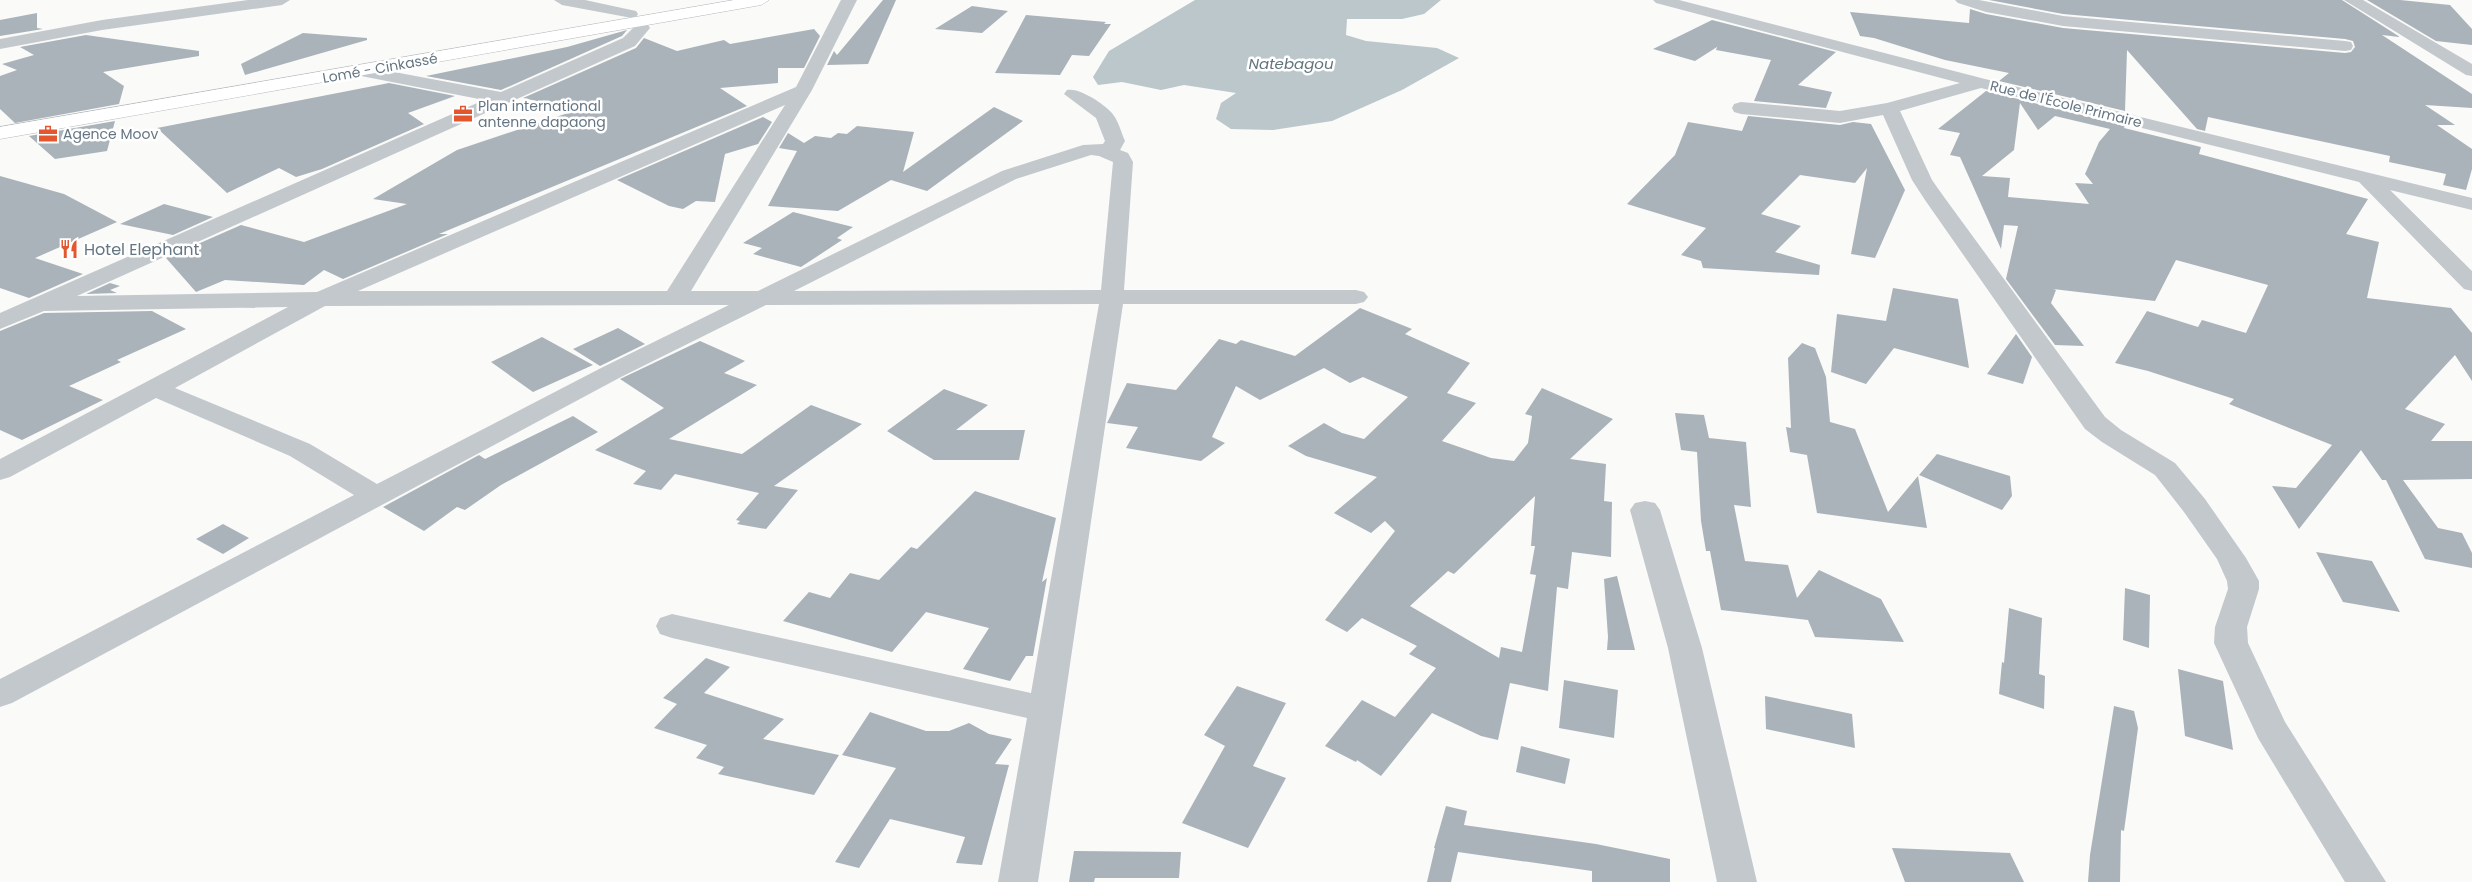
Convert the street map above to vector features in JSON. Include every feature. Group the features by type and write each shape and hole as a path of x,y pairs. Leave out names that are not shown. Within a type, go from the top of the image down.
{"highway":[{"name":"Lomé - Cinkassé","path":"0,133 362,71 634,18 713,0"},
{"name":"Lomé - Cinkassé","path":"0,123 634,18 760,0"}],"street":[{"path":"0,44 102,25 282,0"},
{"path":"0,322 629,42 642,28 634,18 562,0"},
{"path":"674,299 804,90 849,0"},
{"name":"Rue de l'École Primaire","path":"1661,0 1982,83 2472,204"},
{"path":"1963,0 1986,7 2063,21 2345,46"},
{"path":"2352,0 2472,71"},
{"path":"2441,52 2472,54"},
{"path":"362,71 503,98"},
{"path":"1740,108 1832,117 1888,108 1982,83"},
{"path":"0,471 319,300 804,90"},
{"path":"1073,94 1104,115 1115,141 1109,152"},
{"path":"1888,108 1922,180 1935,200 2095,423 2109,435 2165,469 2214,533 2239,572 2244,590 2229,631 2230,643 2270,728 2366,882"},
{"path":"0,694 612,372 1009,175 1090,149 1109,152 1121,157 1123,162 1112,297 1018,882"},
{"path":"2366,178 2472,284"},
{"path":"40,304 319,300 1356,297"},
{"path":"154,388 300,450 376,496"},
{"path":"1645,510 1685,648 1737,882"},
{"path":"672,626 1046,709"}],"water":[{"name":"Natebagou","path":"1195,0 1441,0 1424,14 1402,19 1347,19 1346,35 1366,41 1437,48 1459,58 1402,90 1332,121 1273,130 1231,129 1216,119 1221,103 1236,93 1184,85 1161,90 1122,82 1098,85 1093,77 1109,51"}],"building":[{"path":"883,0 896,0 868,64 827,65 834,51 837,55"},
{"path":"1989,0 2342,0 2400,37 2382,35 2472,94 2472,108 2425,105 2455,125 2437,125 2472,149 2472,169 2466,190 2443,185 2446,174 2389,162 2390,156 2208,117 2205,131 2197,129 2127,50 2125,111 1999,81 2009,73 1945,60 1874,38 1860,36 1850,12 1969,23 1970,9 1986,14 2063,28 2345,53 2351,52 2355,47 2353,41 2345,39 2063,14"},
{"path":"2367,0 2400,0 2450,5 2472,29 2472,45 2436,41"},
{"path":"972,6 1008,11 982,33 935,29"},
{"path":"37,13 37,28 43,29 0,36 0,20"},
{"path":"1026,15 1111,24 1089,56 1072,55 1060,75 995,73"},
{"path":"1712,20 1836,52 1798,85 1832,92 1826,108 1754,101 1771,60 1716,50 1717,47 1695,61 1653,49"},
{"path":"814,29 820,36 804,68 778,68 778,83 720,88 747,106 439,234 448,234 343,279 324,270 304,285 225,280 196,292 166,258 241,225 304,242 407,204 373,199 457,150 577,110 523,98 636,48 644,38 677,51 724,40 730,44"},
{"path":"627,30 622,36 501,90 426,76 567,47"},
{"path":"303,33 367,38 367,40 245,75 241,64"},
{"path":"86,35 199,51 199,56 103,72 124,86 119,104 15,123 0,109 0,76 17,70 2,64 34,55 20,47"},
{"path":"389,83 455,96 408,113 424,124 322,169 296,177 279,168 227,193 157,128"},
{"path":"1986,91 2201,147 2199,154 2368,199 2346,234 2379,242 2367,298 2451,308 2472,333 2472,381 2455,355 2405,409 2445,424 2431,441 2472,441 2472,479 2403,480 2438,528 2462,533 2472,553 2472,568 2425,559 2386,480 2382,480 2361,450 2299,529 2272,486 2296,488 2332,445 2229,404 2234,399 2148,371 2115,363 2147,311 2198,327 2202,320 2246,333 2268,285 2176,260 2155,301 2053,289 2056,290 2051,303 2084,346 2055,345 2006,279 2018,226 2004,225 2001,249 1960,157 1950,155 1960,133 1938,129","holes":["2020,103 2038,130 2055,116 2110,129 2099,142 2085,174 2093,184 2075,183 2089,204 2008,197 2010,178 1982,176 2014,150"]},
{"path":"994,107 1023,121 927,191 891,180 838,211 768,206 797,151 779,148 788,133 804,143 815,136 831,138 838,133 847,134 857,126 914,132 903,172"},
{"path":"1748,116 1840,125 1853,122 1871,124 1905,190 1875,258 1851,254 1867,168 1855,183 1800,175 1761,214 1801,226 1775,252 1820,265 1819,275 1703,268 1701,261 1681,255 1706,228 1627,204 1675,155 1688,122 1742,131"},
{"path":"763,117 772,122 758,144 725,154 715,202 696,201 683,209 669,206 617,180"},
{"path":"115,121 107,151 55,159 29,136"},
{"path":"0,176 64,194 117,222 35,258 83,274 29,298 0,288"},
{"path":"164,204 213,217 173,235 120,224"},
{"path":"793,212 853,227 837,238 842,240 801,267 753,254 762,248 743,243"},
{"path":"110,283 120,286 110,290 117,293 86,294"},
{"path":"1893,288 1958,299 1969,368 1894,348 1866,384 1831,372 1837,314 1886,321"},
{"path":"1360,308 1412,329 1405,334 1470,363 1447,393 1476,403 1442,441 1491,458 1514,461 1528,443 1532,416 1525,414 1542,388 1613,419 1570,459 1606,464 1604,501 1612,502 1611,557 1572,552 1568,589 1557,587 1548,691 1510,683 1498,740 1481,736 1432,713 1381,776 1357,760 1356,762 1325,746 1362,700 1395,717 1436,668 1409,654 1417,646 1362,618 1347,632 1325,620 1395,531 1385,521 1371,533 1334,513 1377,477 1306,456 1288,446 1324,423 1342,433 1364,439 1408,397 1363,377 1350,383 1324,368 1260,400 1236,386 1212,437 1225,443 1201,461 1126,448 1138,427 1107,423 1127,383 1176,390 1219,339 1236,344 1241,340 1295,356","holes":["1535,496 1531,546 1535,546 1530,574 1536,575 1522,652 1501,647 1499,658 1410,606 1448,571 1454,574"]},
{"path":"152,311 186,329 117,360 121,362 69,386 103,400 22,440 0,430 0,331 44,313"},
{"path":"618,328 645,344 600,366 573,349"},
{"path":"2016,334 2032,357 2023,384 1987,374"},
{"path":"542,337 593,365 533,392 491,362"},
{"path":"700,341 745,361 724,373 757,385 669,439 742,454 811,405 862,424 774,486 798,490 766,529 737,524 740,521 736,520 759,493 675,474 661,490 633,484 646,471 595,450 664,408 620,379"},
{"path":"1802,343 1815,348 1826,377 1830,422 1855,429 1888,512 1918,476 1927,528 1817,513 1807,455 1790,452 1786,427 1791,428 1788,358"},
{"path":"944,389 988,405 956,430 1025,430 1019,460 934,460 887,431"},
{"path":"1675,413 1704,415 1709,438 1746,442 1751,507 1734,505 1745,561 1788,565 1797,598 1819,570 1881,599 1904,642 1815,637 1808,620 1721,610 1710,551 1706,551 1701,521 1697,452 1681,450"},
{"path":"573,416 598,432 501,485 465,510 457,507 424,531 383,507 479,455 485,459"},
{"path":"1937,454 2010,476 2012,496 2002,510 1919,475"},
{"path":"975,491 1056,518 1042,582 1047,578 1033,656 1026,656 1010,681 963,669 989,628 926,612 892,652 783,621 809,592 830,598 850,573 879,580 911,547 917,549"},
{"path":"223,524 249,538 223,554 196,539"},
{"path":"2316,552 2372,561 2400,612 2343,602"},
{"path":"1617,576 1635,650 1607,650 1608,637 1604,579"},
{"path":"2125,588 2150,595 2149,648 2123,640"},
{"path":"2009,608 2042,618 2039,674 2045,676 2044,709 1999,694"},
{"path":"706,658 730,667 704,693 784,719 763,739 839,755 814,795 718,774 724,767 696,758 707,745 654,728 677,704 663,698"},
{"path":"2178,669 2223,681 2233,750 2185,736"},
{"path":"1564,680 1618,690 1614,738 1559,728"},
{"path":"1237,686 1286,703 1253,766 1286,778 1248,848 1182,823 1225,746 1204,735"},
{"path":"1765,696 1852,714 1855,748 1766,729"},
{"path":"2114,706 2134,711 2138,728 2124,831 2121,830 2120,882 2088,882 2090,855"},
{"path":"870,712 926,731 949,731 969,723 989,734 1012,739 995,764 1009,765 982,865 956,863 965,837 890,819 859,868 835,862 896,768 842,755"},
{"path":"1521,746 1570,759 1565,784 1516,772"},
{"path":"1446,806 1467,811 1464,825 1596,844 1670,859 1670,882 1592,882 1592,871 1458,852 1451,882 1427,882"},
{"path":"1892,848 2010,853 2024,882 1905,882"},
{"path":"1074,851 1181,852 1179,878 1095,878 1094,882 1069,882"}],"place":[{"name":"Plan international antenne dapaong","path":"463,114"},
{"name":"Agence Moov","path":"48,134"},
{"name":"Hotel Elephant","path":"69,249"}]}
